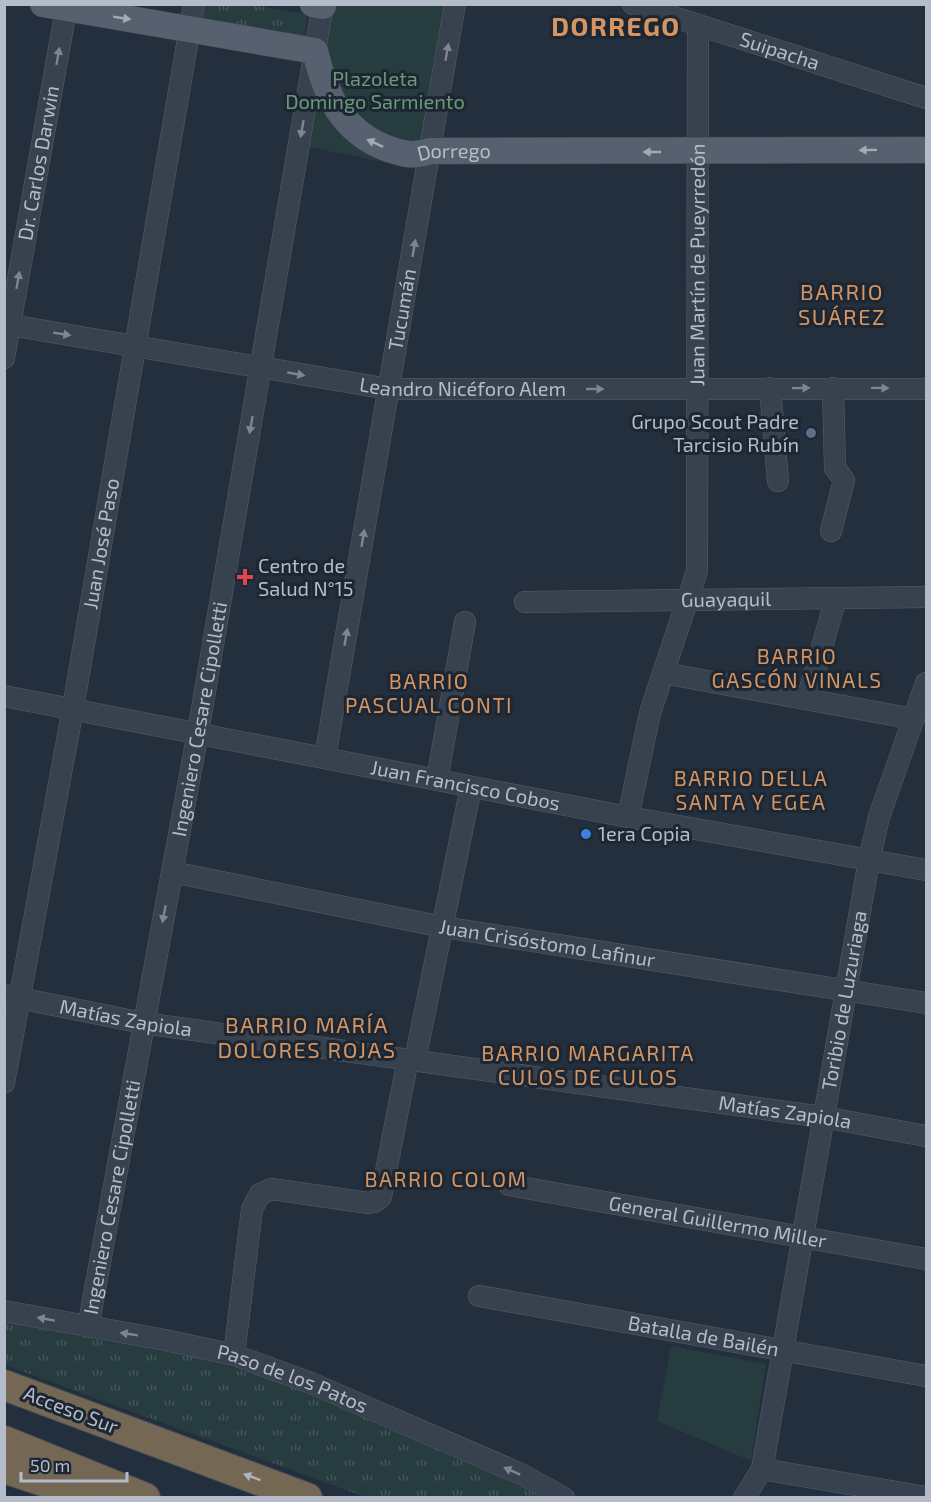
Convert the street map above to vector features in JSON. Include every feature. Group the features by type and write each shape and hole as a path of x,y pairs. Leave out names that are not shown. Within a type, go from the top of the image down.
{"highway":[{"name":"Acceso Sur","path":"4,1385 307,1497"},
{"path":"4,1441 145,1497"},
{"path":"4,1468 94,1497"}],"main road":[{"path":"59,6 192,17 315,51"},
{"name":"Dorrego","path":"315,51 321,76 331,99 354,129 374,143 399,153 416,156 430,151 927,150"}],"street":[{"name":"Tucumán","path":"325,757 455,4"},
{"name":"Suipacha","path":"633,4 664,9 698,25 927,98"},
{"name":"Ingeniero Cesare Cipolletti","path":"88,1327 198,732 321,5"},
{"name":"Dr. Carlos Darwin","path":"4,358 7,325 59,6"},
{"name":"Juan José Paso","path":"4,1083 12,997 73,708 192,17"},
{"name":"Juan Martín de Pueyrredón","path":"628,817 650,713 695,582 698,561 698,25"},
{"name":"Leandro Nicéforo Alem","path":"7,325 389,389 927,388"},
{"path":"770,388 778,481"},
{"path":"831,531 844,480 835,468 833,388"},
{"name":"Guayaquil","path":"525,602 927,597"},
{"path":"807,699 836,598"},
{"path":"437,780 465,622"},
{"path":"663,673 914,720"},
{"name":"Toribio de Luzuriaga","path":"744,1497 762,1468 869,860 879,817 927,683"},
{"name":"Juan Francisco Cobos","path":"4,696 628,817 927,870"},
{"path":"234,1355 252,1209 260,1194 272,1189 368,1203 381,1197 443,927 471,787"},
{"name":"Juan Crisóstomo Lafinur","path":"172,872 443,927 927,1003"},
{"name":"Matías Zapiola","path":"12,997 143,1023 823,1118 927,1136"},
{"name":"General Guillermo Miller","path":"509,1185 927,1259"},
{"name":"Batalla de Bailén","path":"479,1296 927,1376"},
{"name":"Paso de los Patos","path":"4,1311 234,1355 311,1383 523,1475 564,1497"},
{"path":"762,1468 927,1497"}],"green space":[{"path":"203,4 252,5 307,14 305,37 201,23"},
{"name":"Plazoleta Domingo Sarmiento","path":"323,5 455,5 427,171 299,145"},
{"path":"5,1322 198,1358 259,1375 351,1410 472,1463 541,1497 365,1497 5,1365"},
{"path":"671,1346 766,1364 751,1461 657,1421"}],"place":[{"name":"Grupo Scout Padre Tarcisio Rubín","path":"811,433"},
{"name":"Centro de Salud N°15","path":"245,577"},
{"name":"1era Copia","path":"586,834"}],"district":[{"name":"DORREGO","path":"616,27"},
{"name":"BARRIO SUÁREZ","path":"842,304"},
{"name":"BARRIO GASCÓN VINALS","path":"797,669"},
{"name":"BARRIO PASCUAL CONTI","path":"429,694"},
{"name":"BARRIO DELLA SANTA Y EGEA","path":"751,791"},
{"name":"BARRIO MARÍA DOLORES ROJAS","path":"307,1038"},
{"name":"BARRIO MARGARITA CULOS DE CULOS","path":"588,1066"},
{"name":"BARRIO COLOM","path":"446,1180"}]}
